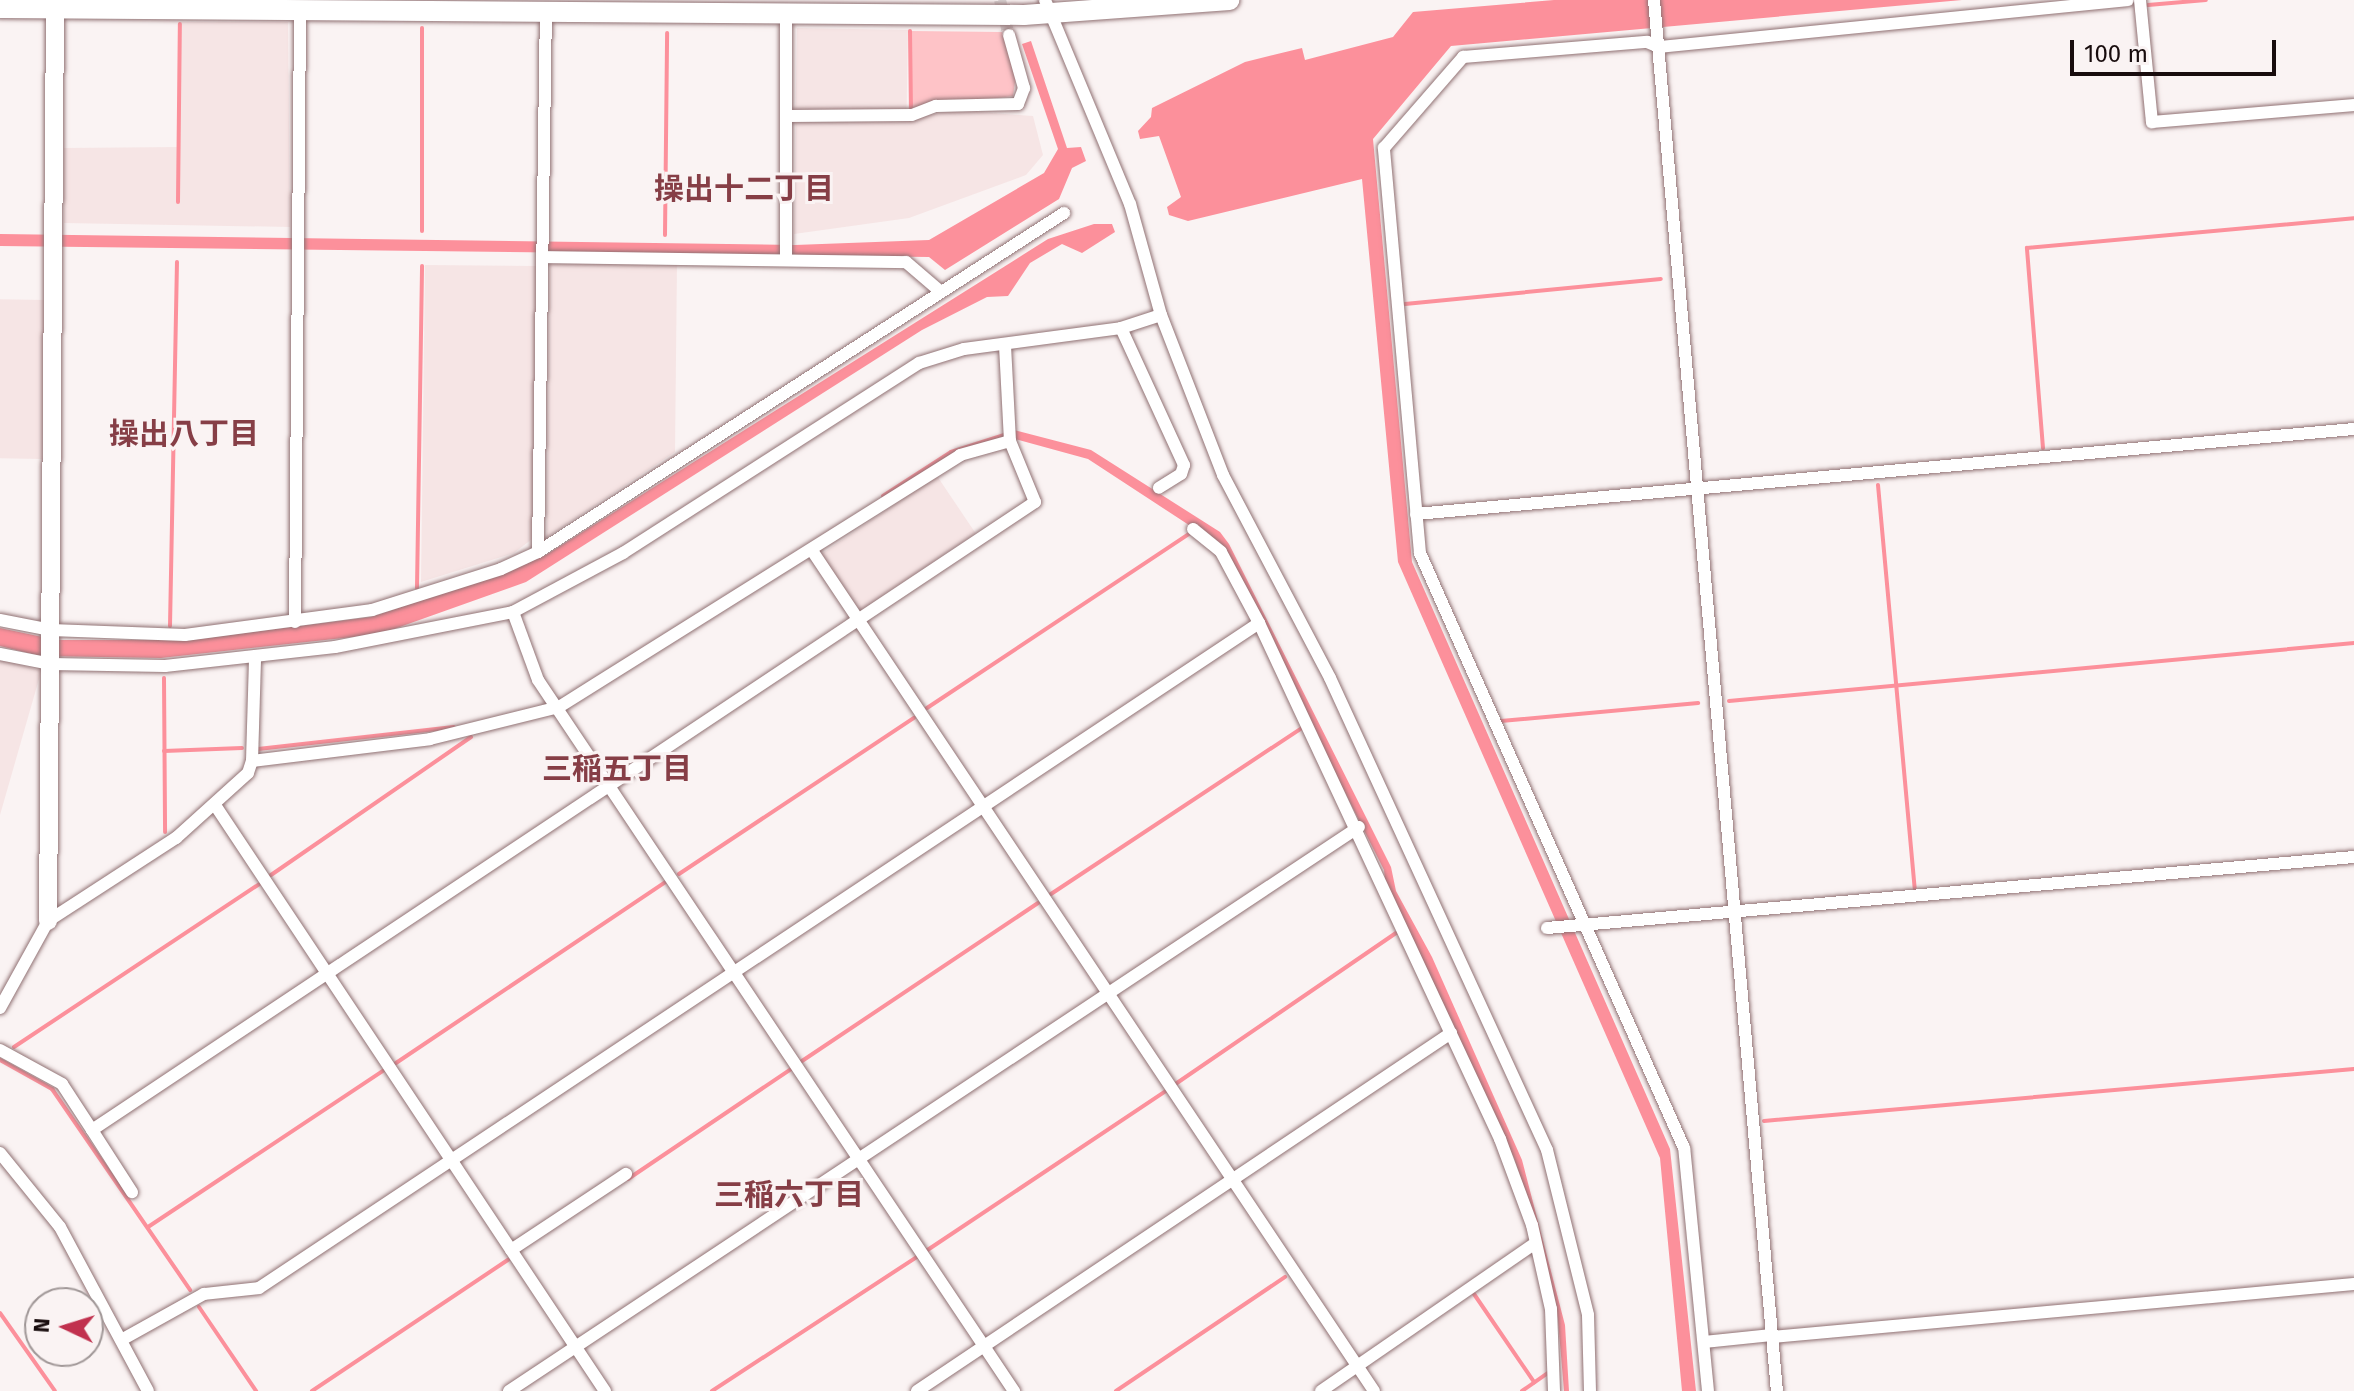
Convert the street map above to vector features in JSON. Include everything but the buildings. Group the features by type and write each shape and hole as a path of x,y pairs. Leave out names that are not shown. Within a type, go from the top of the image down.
{"main road":[{"path":"0,8 56,5 300,11 546,8 786,13 1229,0"}],"street":[{"path":"1654,0 1701,490 1733,913 1777,1391"},
{"path":"1708,1391 1684,1148 1420,553 1384,148 1456,59 2128,0"},
{"path":"2140,0 2152,122 2354,105"},
{"path":"0,1008 48,921 57,223 56,5"},
{"path":"1050,7 1130,204 1161,315 1223,475 1330,678 1547,1150 1588,1315 1590,1391"},
{"path":"538,552 546,8"},
{"path":"295,622 300,11"},
{"path":"786,13 786,258"},
{"path":"788,116 912,115 936,106 1018,104 1024,88 1009,35"},
{"path":"0,620 51,631 185,635 295,622 418,598 538,552 1064,213"},
{"path":"544,257 786,258 915,264 941,292"},
{"path":"0,654 165,666 255,658 513,612 611,561 919,363 1005,345 1121,328 1161,315"},
{"path":"1121,328 1184,465 1181,474 1159,488"},
{"path":"92,1130 1035,502 1010,441 1005,345"},
{"path":"1416,514 2354,429"},
{"path":"252,761 430,739 559,707 813,552 960,455 1010,441"},
{"path":"1193,529 1221,552 1259,623 1359,827 1500,1139 1554,1323 1554,1391"},
{"path":"813,552 1374,1391"},
{"path":"513,612 538,680 559,707 1014,1391"},
{"path":"123,1339 204,1294 259,1288 1259,623"},
{"path":"48,921 135,867 215,805 252,761 255,658"},
{"path":"215,805 605,1391"},
{"path":"509,1391 1359,827"},
{"path":"1547,928 2354,857"},
{"path":"917,1391 1451,1033"},
{"path":"0,1050 62,1084 132,1192"},
{"path":"0,1153 60,1227 123,1339 148,1391"},
{"path":"511,1250 626,1174"},
{"path":"1321,1391 1533,1245"},
{"path":"1704,1342 2354,1284"}],"shaded area":[{"path":"1554,0 1962,0 1451,46 1373,139 1412,562 1670,1149 1696,1391 1682,1391 1660,1158 1398,562 1362,179 1188,221 1169,215 1167,207 1181,197 1159,136 1140,139 1138,131 1151,117 1152,108 1245,62 1302,48 1305,60 1393,37 1413,12"},
{"path":"181,22 288,22 290,227 64,223 64,148 179,147"},
{"path":"797,28 908,30 907,113 796,111"},
{"path":"910,31 1002,32 1016,76 1013,96 911,109"},
{"path":"1031,41 1067,148 1081,147 1086,161 1072,168 1059,199 945,270 929,257 0,246 0,234 795,245 929,240 1044,173 1058,149 1022,44"},
{"path":"953,110 1033,116 1043,155 1026,175 909,218 794,234 796,120 908,120"},
{"path":"1094,224 1112,224 1115,232 1082,253 1062,244 1030,263 1008,296 987,297 922,330 526,582 380,634 161,658 40,656 0,646 0,628 57,640 190,640 371,617 504,573 546,555 1048,239"},
{"path":"550,262 677,263 675,452 547,537"},
{"path":"425,265 536,266 532,539 514,553 421,582"},
{"path":"0,299 45,300 42,459 0,458"},
{"path":"1014,430 1091,450 1220,532 1229,544 1391,867 1396,891 1432,957 1522,1160 1565,1325 1569,1391 1564,1391 1558,1320 1535,1221 1514,1158 1386,889 1384,870 1221,546 1088,459 1015,439"},
{"path":"937,476 976,533 858,613 819,555"},
{"path":"0,659 41,671 0,815"}],"waterway":[{"path":"2148,5 2206,0"},
{"path":"178,202 180,24"},
{"path":"422,28 422,231"},
{"path":"910,31 911,109"},
{"path":"665,235 667,33"},
{"path":"2043,448 2027,248 2354,218"},
{"path":"170,626 177,262"},
{"path":"417,588 422,266"},
{"path":"1405,304 1661,279"},
{"path":"883,496 951,452 1004,435"},
{"path":"1878,485 1915,888"},
{"path":"927,708 1189,534"},
{"path":"1729,701 2354,643"},
{"path":"164,678 165,832"},
{"path":"1501,721 1698,703"},
{"path":"679,874 914,718"},
{"path":"258,749 454,727"},
{"path":"1051,894 1303,727"},
{"path":"271,875 471,737"},
{"path":"164,751 242,748"},
{"path":"396,1063 665,882"},
{"path":"14,1047 259,884"},
{"path":"802,1061 1038,903"},
{"path":"1174,1085 1396,933"},
{"path":"0,1060 52,1089 190,1290"},
{"path":"628,1179 791,1069"},
{"path":"1764,1121 2354,1069"},
{"path":"148,1227 383,1071"},
{"path":"926,1251 1166,1091"},
{"path":"712,1391 917,1257"},
{"path":"312,1391 508,1260"},
{"path":"1116,1391 1285,1277"},
{"path":"1474,1294 1534,1382"},
{"path":"199,1307 256,1391"},
{"path":"0,1313 55,1391"},
{"path":"1522,1391 1549,1372"}],"tunnel":[{"path":"1000,0 1009,35"}],"district":[{"name":"操出十二丁目","path":"744,189"},
{"name":"操出八丁目","path":"184,434"},
{"name":"三稲五丁目","path":"617,769"},
{"name":"三稲六丁目","path":"789,1195"}]}
